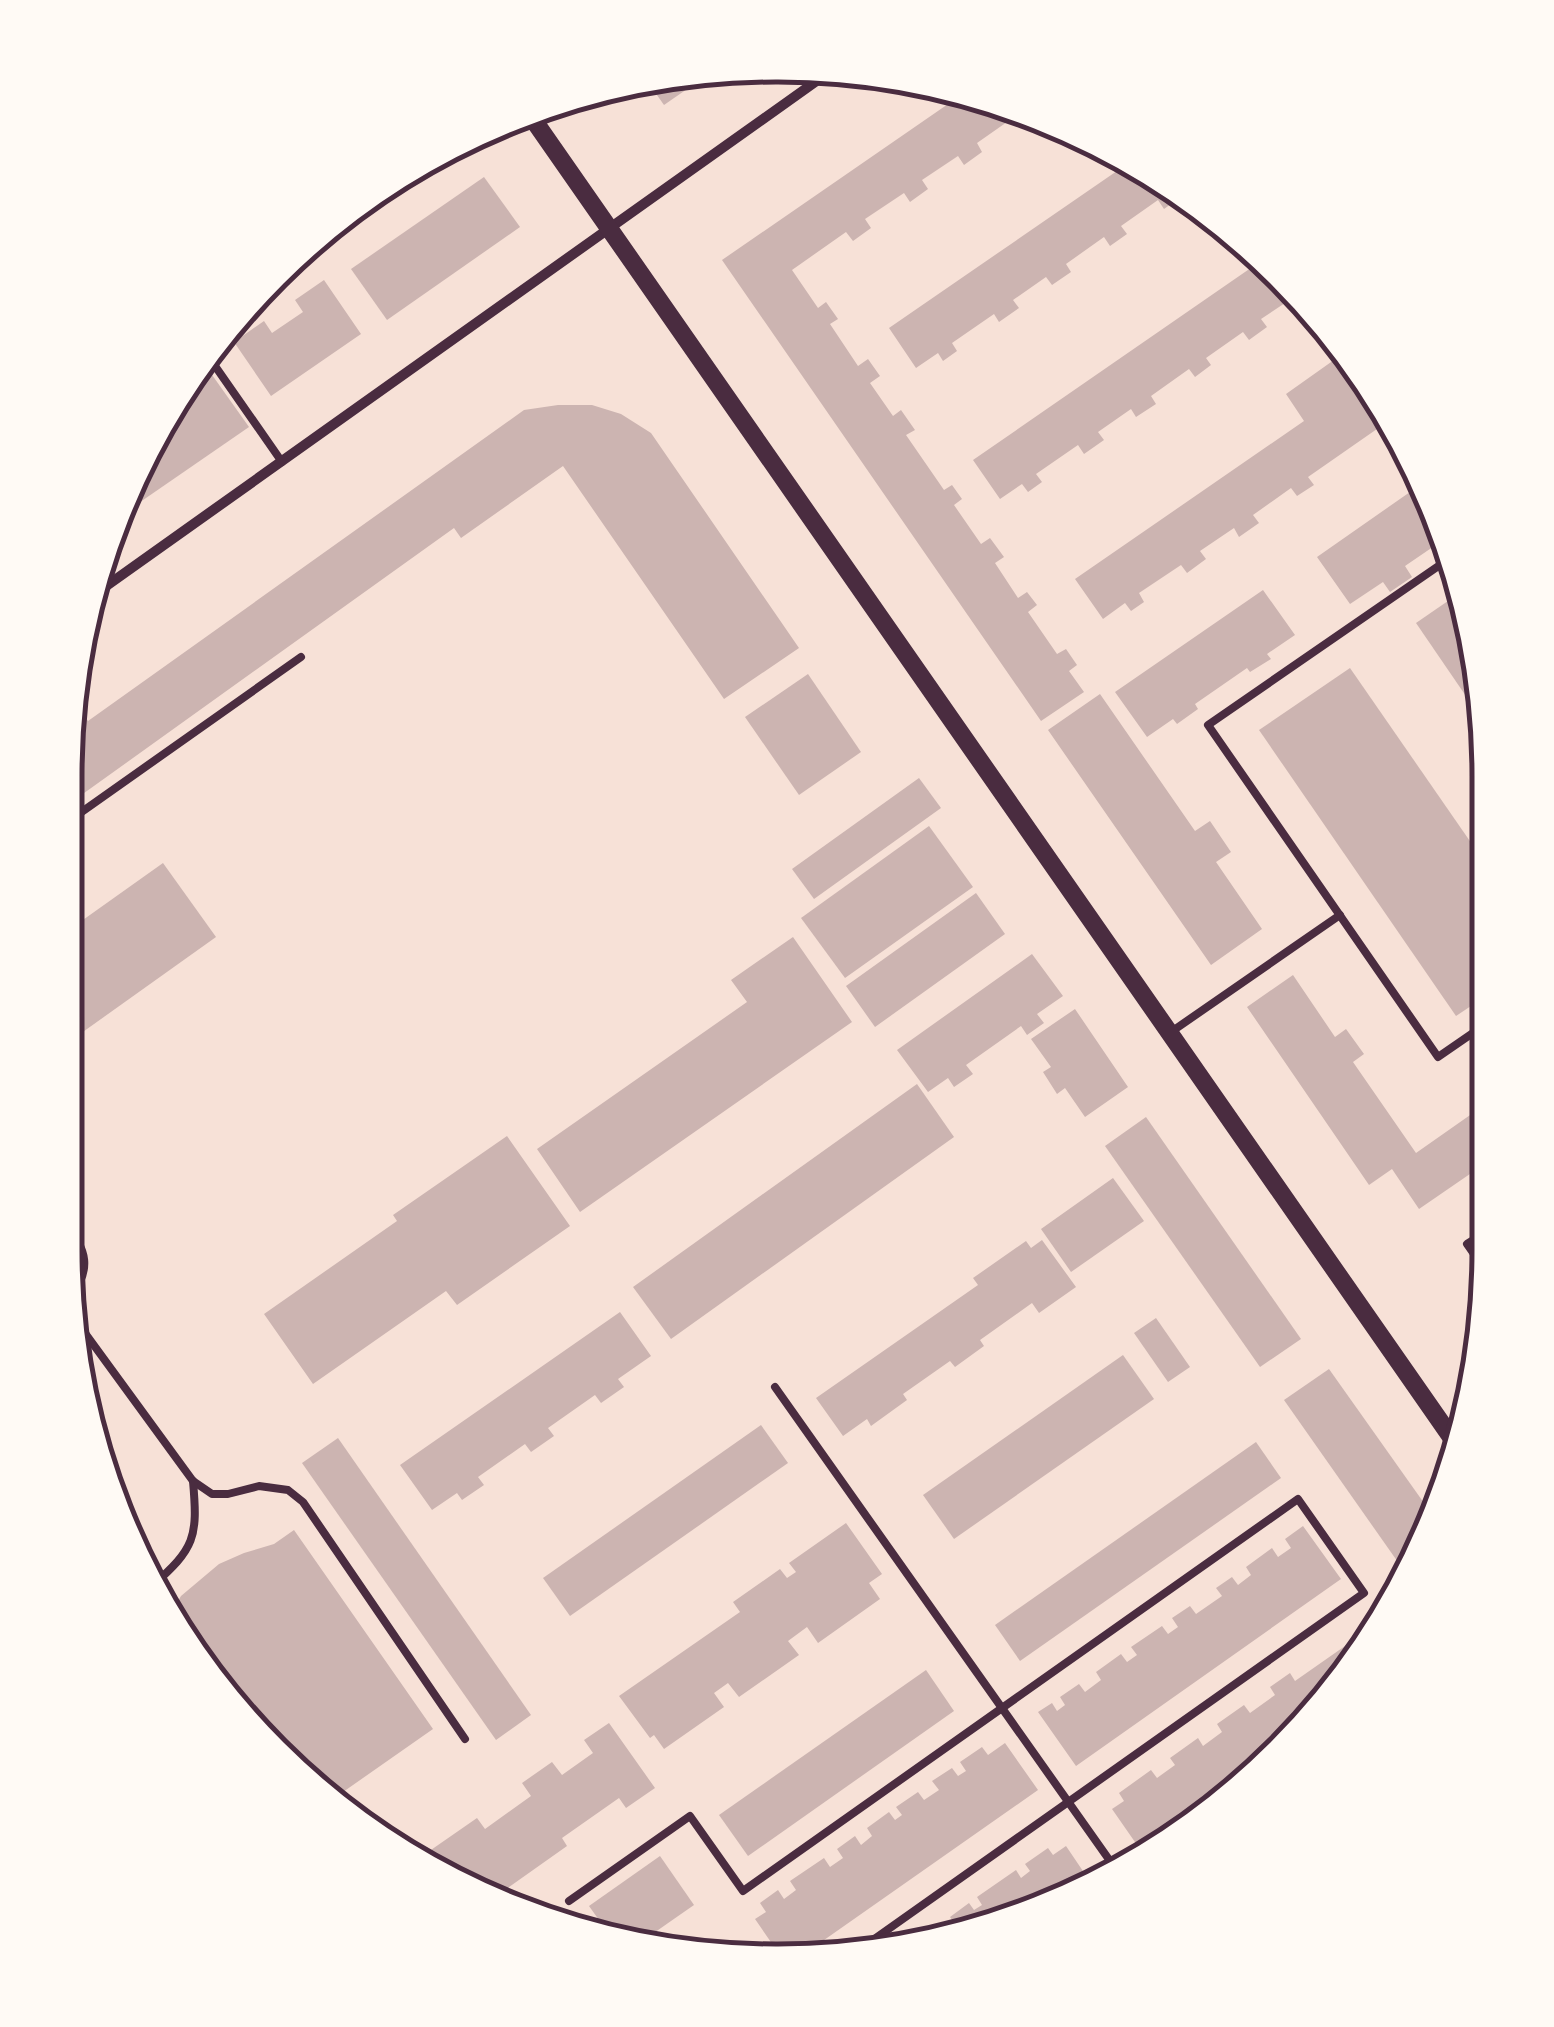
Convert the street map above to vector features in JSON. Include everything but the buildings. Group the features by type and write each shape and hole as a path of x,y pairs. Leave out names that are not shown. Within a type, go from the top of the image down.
{"street":[{"path":"110,583 813,84"},
{"path":"537,125 1447,1432"}],"lane":[{"path":"216,368 282,462"},
{"path":"1439,566 1208,724 1438,1057 1472,1034"},
{"path":"82,812 300,657"},
{"path":"1169,1033 1340,915"},
{"path":"88,1337 193,1481 212,1494 259,1486 288,1490 302,1502 466,1739"},
{"path":"775,1387 1109,1859"},
{"path":"164,1575 193,1539 193,1481"},
{"path":"569,1902 690,1816 743,1892 1298,1500 1364,1593 877,1937"}]}
